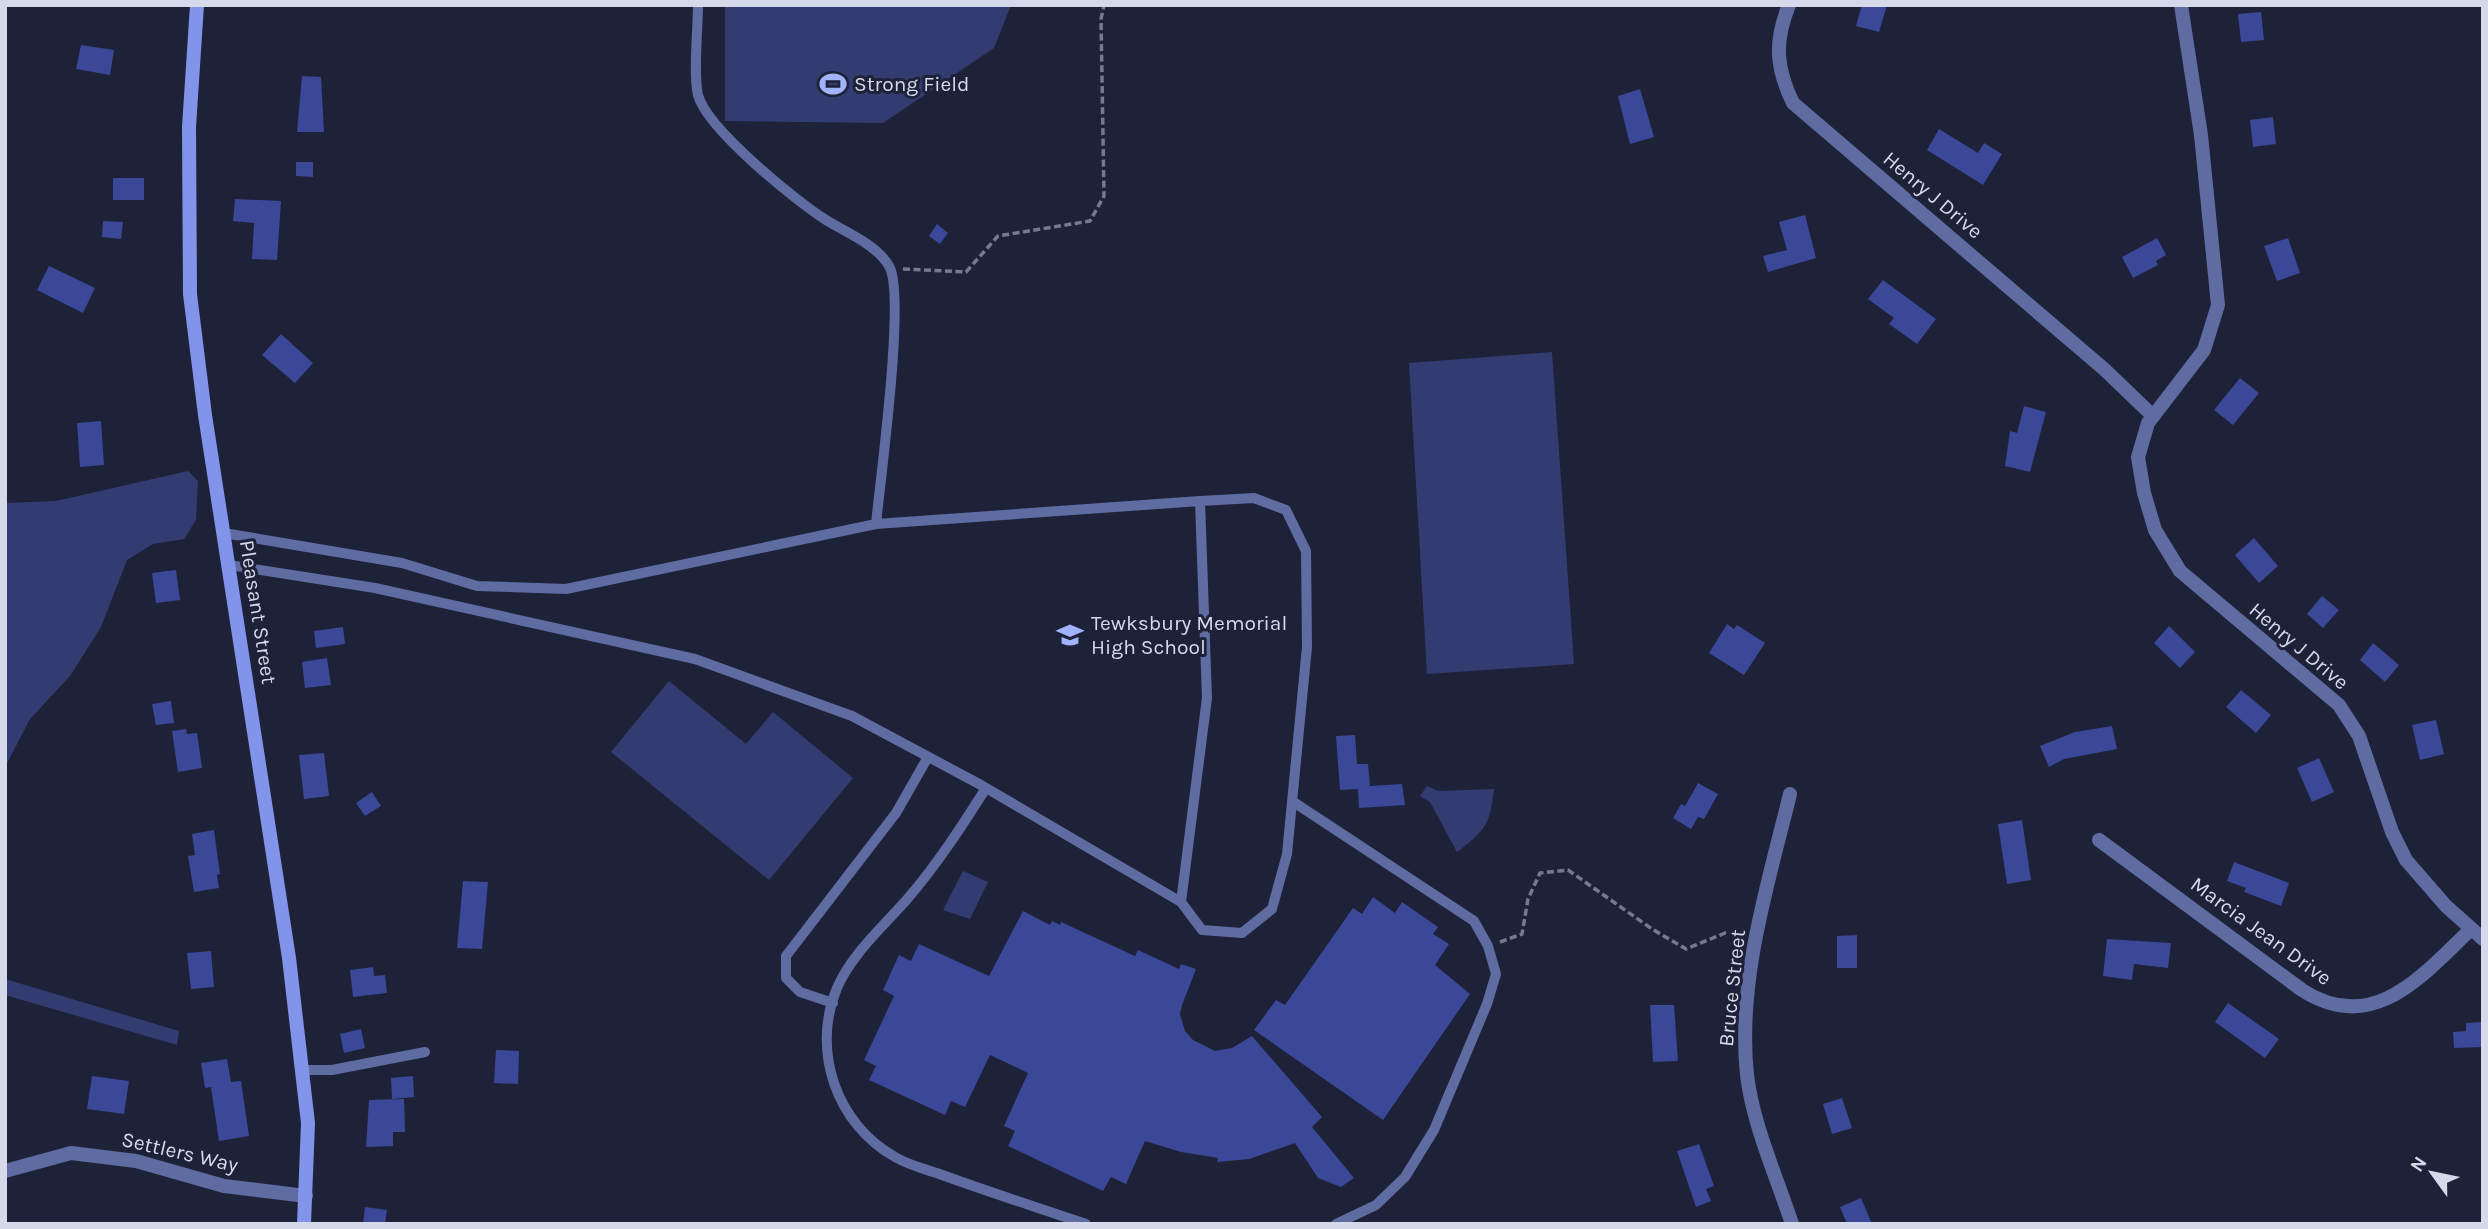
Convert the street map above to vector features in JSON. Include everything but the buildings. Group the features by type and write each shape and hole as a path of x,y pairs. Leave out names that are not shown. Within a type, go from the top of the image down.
{"main road":[{"name":"Pleasant Street","path":"197,5 189,127 188,260 205,415 289,958 308,1123 304,1224"}],"street":[{"name":"Henry J Drive","path":"1789,5 1778,39 1777,59 1781,79 1793,103 2104,369 2153,416"},
{"name":"Henry J Drive","path":"2181,5 2204,162 2218,304 2204,350 2153,416 2140,441 2138,467 2155,530 2171,560 2206,596 2312,681 2345,713 2364,749 2398,847 2422,880 2483,939"},
{"name":"Bruce Street","path":"1790,794 1756,939 1746,1023 1748,1077 1758,1122 1792,1224"},
{"name":"Marcia Jean Drive","path":"2099,840 2302,990 2333,1006 2352,1008 2387,999 2429,970 2471,929"},
{"name":"Settlers Way","path":"5,1171 71,1153 136,1161 224,1186 306,1196"}],"lane":[{"path":"698,5 698,95 714,125 790,193 823,218 874,249 891,268 897,310 876,524"},
{"path":"224,533 389,561 477,586 533,590 566,589 876,524 1254,498 1286,510 1306,551 1307,647 1287,854 1272,909 1242,933 1202,930 1181,902 986,788 852,716 695,659 388,590 229,565"},
{"path":"1181,902 1207,698 1200,501"},
{"path":"833,1003 800,992 786,978 786,956 896,813 928,757"},
{"path":"986,788 911,894 855,958 837,987 827,1025 826,1062 840,1102 863,1132 895,1158 1086,1224"},
{"path":"1292,801 1474,921 1488,946 1496,974 1434,1130 1405,1177 1376,1205 1336,1224"},
{"path":"302,1070 332,1070 425,1052"}],"path":[{"path":"891,268 966,272 998,236 1090,221 1104,196 1101,19 1104,5"},
{"path":"1488,946 1521,934 1528,899 1540,873 1568,870 1652,929 1686,949 1725,933 1756,939"}],"shaded area":[{"name":"Strong Field","path":"725,5 1011,5 994,48 883,123 725,121"},
{"path":"1552,352 1574,664 1427,674 1409,363"},
{"path":"188,471 198,481 196,520 184,539 153,544 127,560 101,627 70,676 30,719 5,767 5,503 56,501"},
{"path":"669,681 746,744 773,712 853,778 769,880 611,752"},
{"path":"1427,786 1438,791 1494,789 1484,826 1457,852 1430,802 1420,796"},
{"path":"963,871 988,882 970,919 943,910"},
{"path":"5,979 179,1031 177,1045 5,995"}],"place":[{"name":"Strong Field","path":"833,84"},
{"name":"Tewksbury Memorial High School","path":"1070,635"}]}
